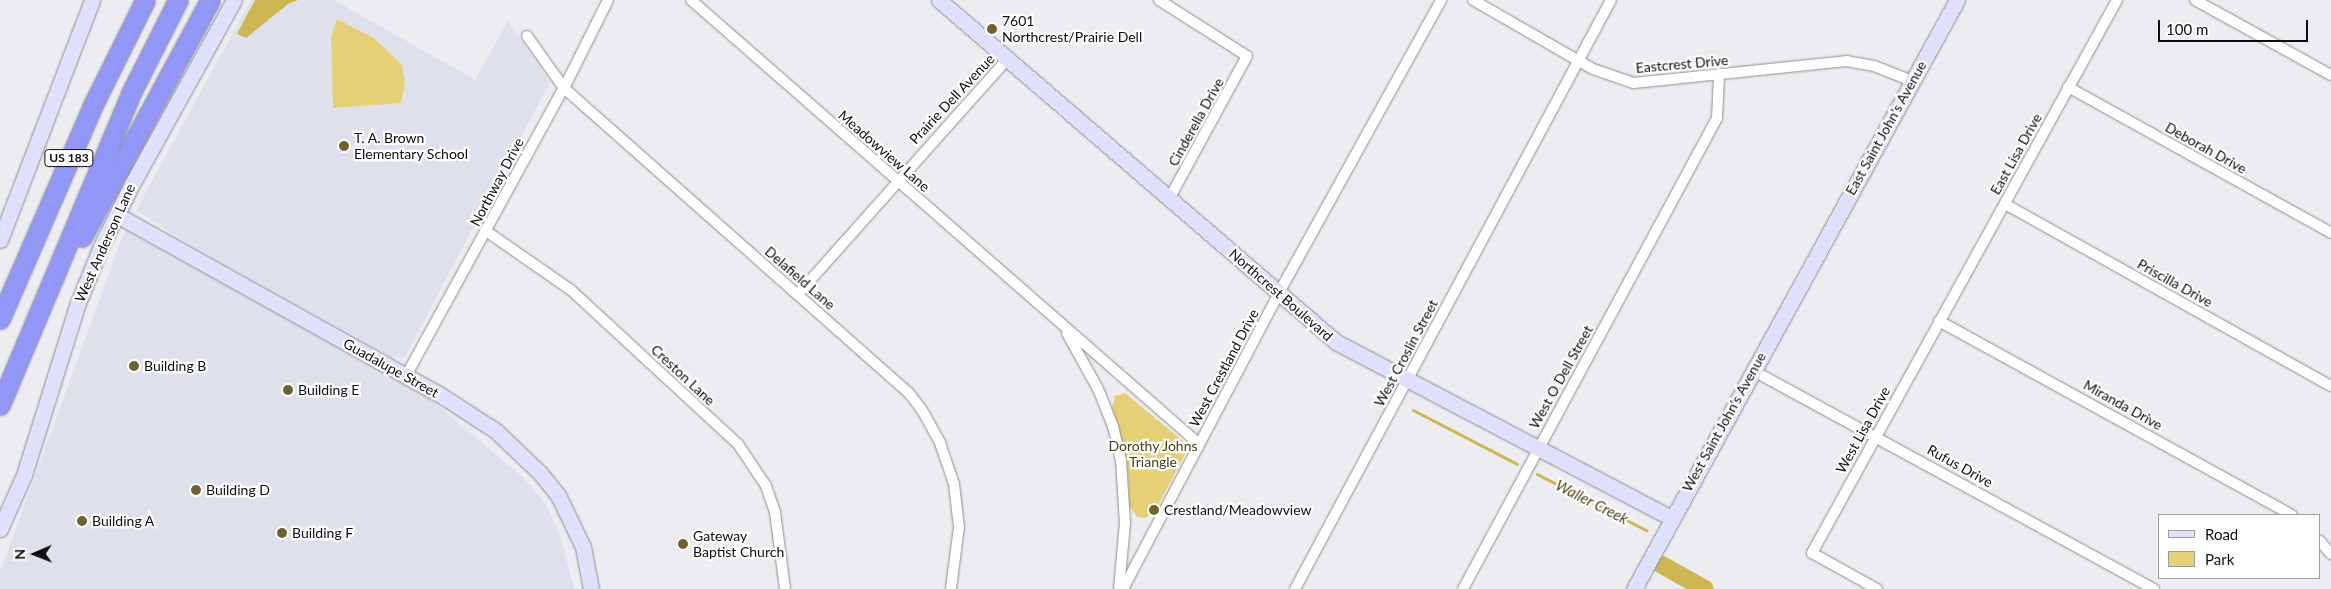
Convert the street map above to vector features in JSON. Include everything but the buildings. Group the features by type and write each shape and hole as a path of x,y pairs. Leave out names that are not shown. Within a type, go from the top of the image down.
{"highway":[{"name":"US 183","path":"0,319 92,106 145,0"},
{"name":"US 183","path":"0,405 131,93 178,0"},
{"path":"46,296 86,230 210,0"}],"street":[{"path":"0,238 92,0"},
{"name":"West Anderson Lane","path":"0,529 24,475 78,303 117,215 234,0"},
{"name":"Northway Drive","path":"406,376 564,88 608,0"},
{"name":"Meadowview Lane","path":"691,0 1199,444"},
{"name":"Cinderella Drive","path":"1159,0 1247,56 1168,201"},
{"name":"West Crestland Drive","path":"1123,589 1280,292 1441,0"},
{"name":"Eastcrest Drive","path":"1472,0 1579,59 1593,69 1634,83 1846,62 1874,66 1912,81"},
{"name":"West Croslin Street","path":"1295,589 1611,0"},
{"name":"East Saint John's Avenue","path":"1814,256 1956,0"},
{"name":"East Lisa Drive","path":"1940,321 2117,0"},
{"path":"2195,0 2331,75"},
{"name":"Northcrest Boulevard","path":"942,1 1168,201 1280,292 1336,342 1671,518"},
{"name":"Delafield Lane","path":"527,36 564,88 909,393 931,425 948,460 958,506 958,547 951,589"},
{"name":"Prairie Dell Avenue","path":"798,294 897,180 1008,58"},
{"name":"West O Dell Street","path":"1463,589 1717,118 1719,75"},
{"name":"Deborah Drive","path":"2068,87 2331,233"},
{"name":"Priscilla Drive","path":"2005,204 2331,386"},
{"name":"Guadalupe Street","path":"117,215 406,376 496,431 540,473 573,520 583,547 591,589"},
{"name":"Creston Lane","path":"486,231 571,290 738,444 766,486 775,512 785,589"},
{"name":"West Saint John's Avenue","path":"1634,589 1814,256"},
{"name":"West Lisa Drive","path":"1877,589 1812,553 1940,321"},
{"name":"Miranda Drive","path":"1940,321 2290,514"},
{"name":"Meadowview Lane","path":"1060,322 1098,389 1113,426 1121,460 1125,523 1119,589"},
{"name":"Rufus Drive","path":"1752,370 2154,589"},
{"path":"2321,542 2331,554"}],"shaded area":[{"name":"T. A. Brown Elementary School","path":"251,0 334,0 475,80 508,21 550,82 405,357 393,358 188,244 136,210"},
{"path":"255,0 298,0 288,4 246,38 237,34"},
{"path":"125,230 426,396 524,478 546,505 561,538 574,589 0,589 0,572"}],"green space":[{"path":"337,19 374,38 402,65 405,83 401,103 333,108 331,36"},
{"name":"Dorothy Johns Triangle","path":"1125,393 1183,441 1185,447 1185,454 1154,513 1145,518 1137,517 1129,506 1128,474 1112,408 1115,396"}],"waterway":[{"name":"Waller Creek","path":"1413,410 1517,464"},
{"name":"Waller Creek","path":"1537,474 1646,530"},
{"name":"Waller Creek","path":"1662,565 1705,589"}],"place":[{"name":"7601 Northcrest/Prairie Dell","path":"992,29"},
{"name":"T. A. Brown Elementary School","path":"344,146"},
{"name":"Building B","path":"134,366"},
{"name":"Building E","path":"288,390"},
{"name":"Building D","path":"196,490"},
{"name":"Crestland/Meadowview","path":"1154,510"},
{"name":"Building A","path":"82,521"},
{"name":"Building F","path":"282,533"},
{"name":"Gateway Baptist Church","path":"683,544"}]}
